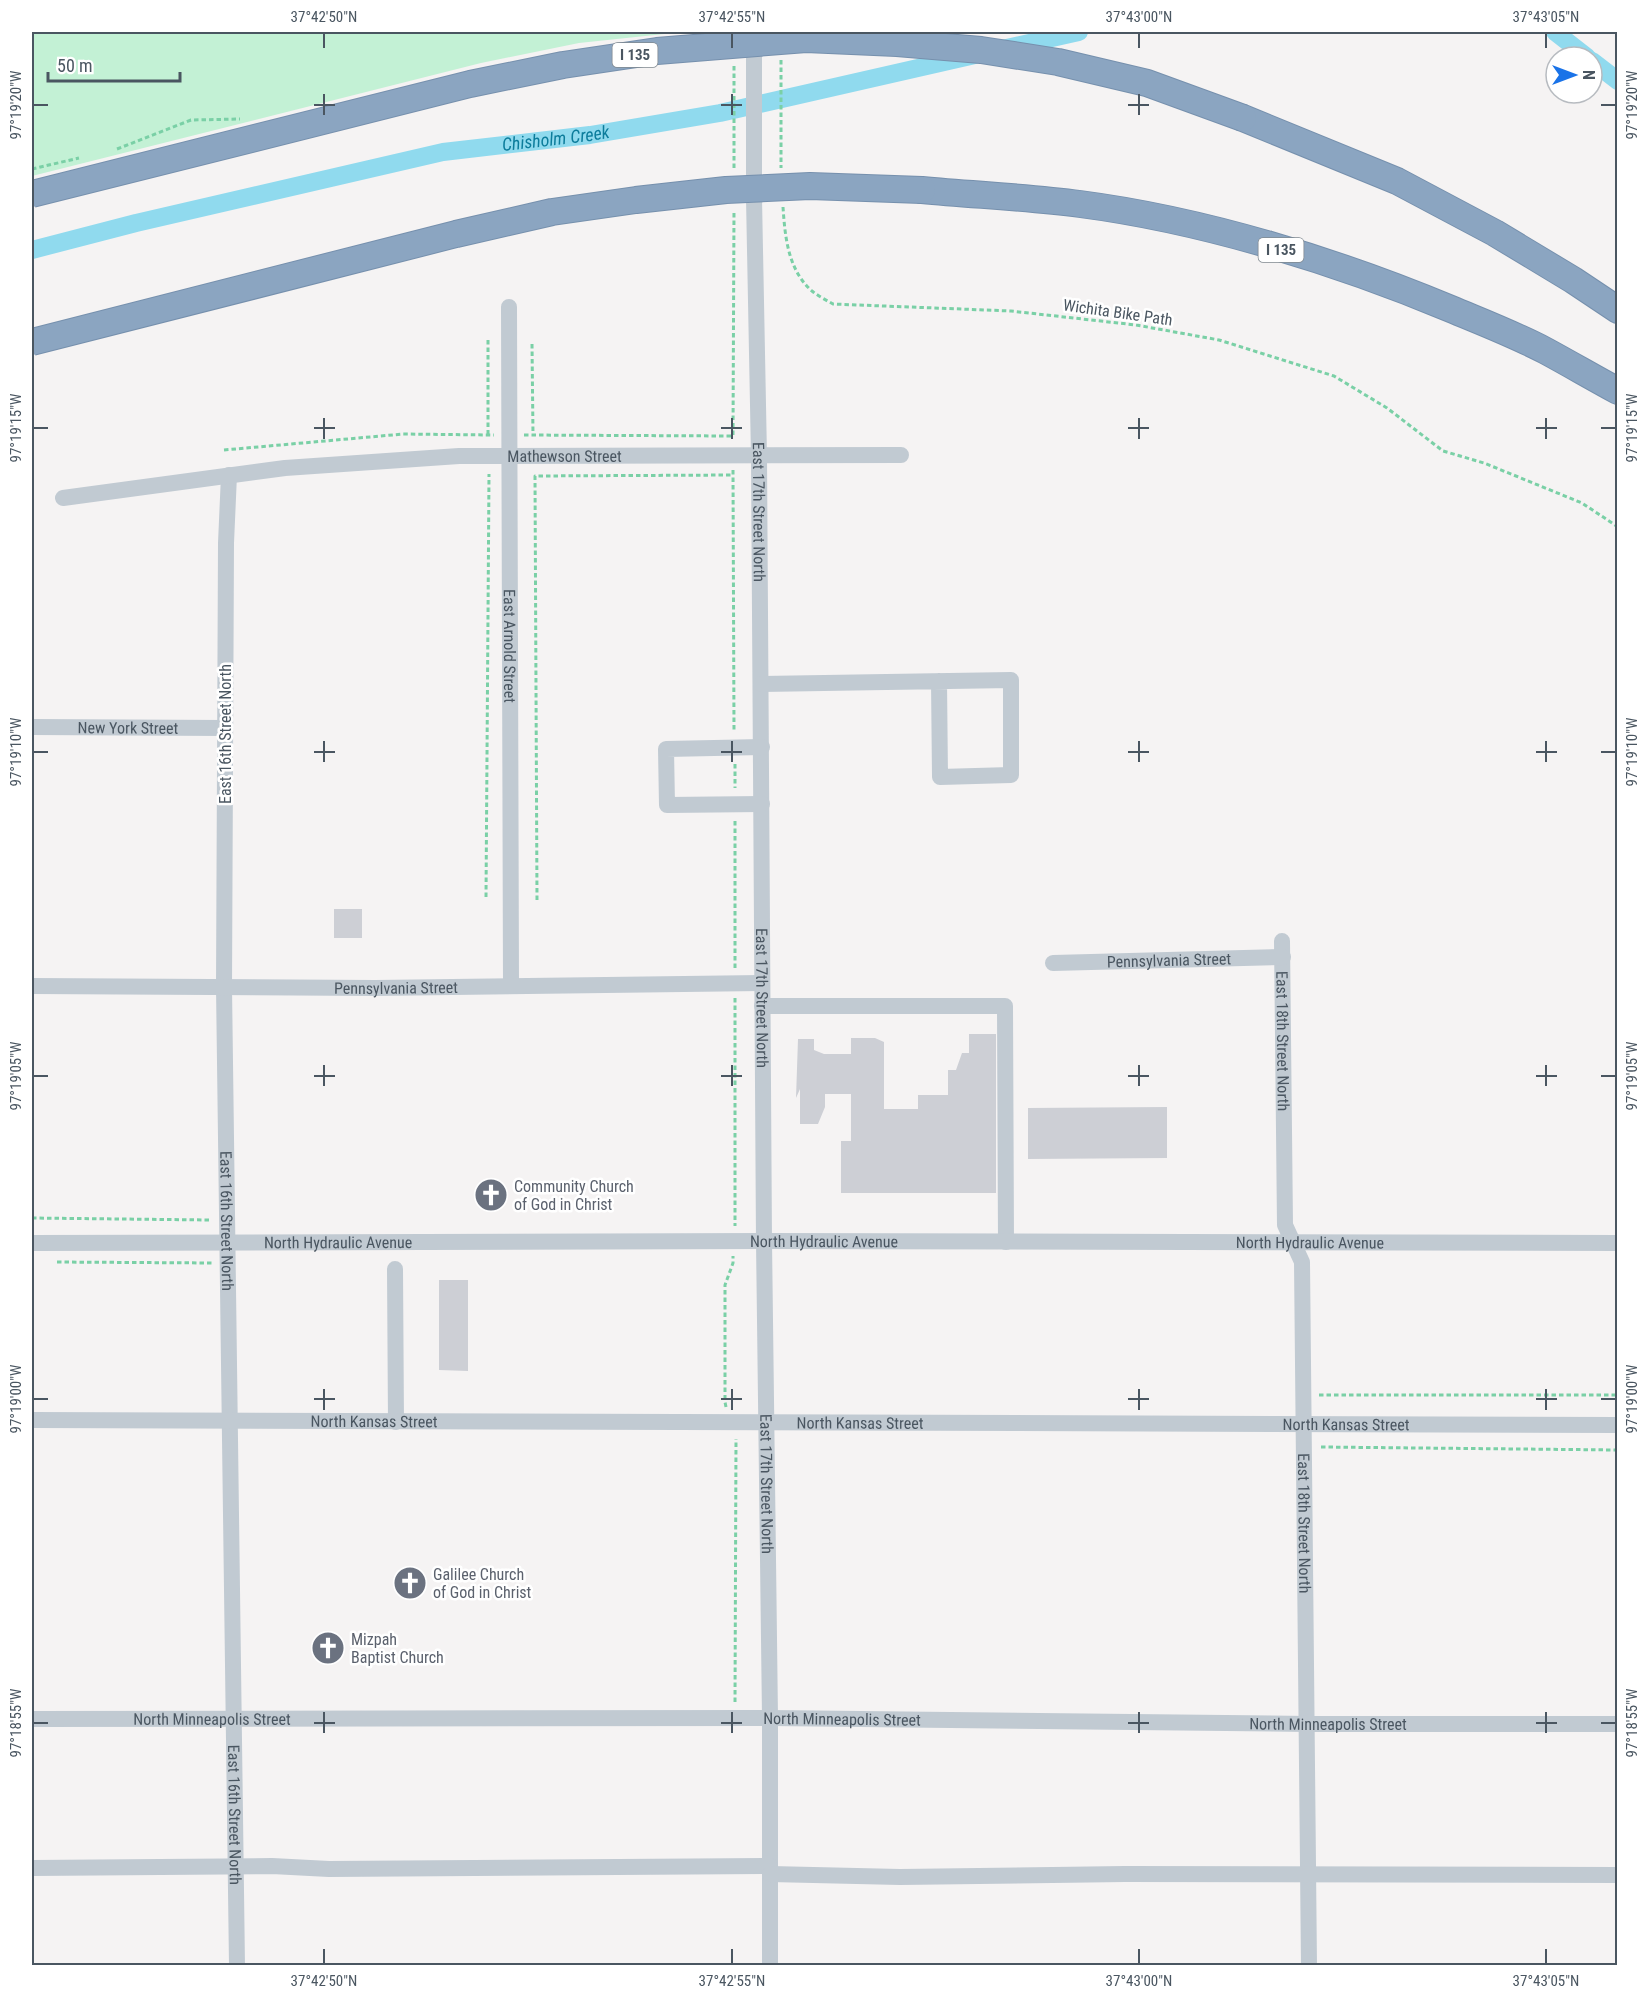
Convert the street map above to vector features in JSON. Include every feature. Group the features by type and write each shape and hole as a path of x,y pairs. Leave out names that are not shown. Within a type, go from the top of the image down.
{"highway":[{"name":"I 135","path":"32,194 470,84 563,65 657,51 806,39 897,42 981,50 1058,62 1147,83 1243,118 1397,181 1505,239 1617,310"},
{"name":"I 135","path":"32,342 456,234 552,212 726,190 810,186 922,190 1080,204 1154,217 1229,235 1318,260 1404,290 1545,350 1617,391"}],"street":[{"name":"East 17th Street North","path":"754,32 762,747 770,1965"},
{"name":"East Arnold Street","path":"509,307 511,986"},
{"name":"Mathewson Street","path":"63,498 285,468 436,457 901,455"},
{"name":"East 16th Street North","path":"229,475 226,543 224,987 237,1965"},
{"path":"761,684 939,681 1011,681 1011,775 940,777 939,681"},
{"name":"New York Street","path":"32,727 225,728"},
{"path":"762,747 666,749 667,805 762,804"},
{"name":"Pennsylvania Street","path":"1053,963 1282,949"},
{"name":"East 18th Street North","path":"1282,949 1285,1225 1302,1262 1311,1425 1308,1724 1309,1965"},
{"name":"Pennsylvania Street","path":"32,986 511,986 762,983"},
{"path":"762,1006 1005,1006 1006,1242"},
{"name":"North Hydraulic Avenue","path":"32,1243 764,1241 1617,1243"},
{"path":"395,1269 396,1422"},
{"name":"North Kansas Street","path":"32,1420 1617,1425"},
{"name":"North Minneapolis Street","path":"32,1719 770,1718 1308,1724 1617,1724"},
{"path":"32,1868 272,1866 329,1869 770,1870 900,1876 1617,1875"}],"path":[{"path":"781,60 782,175"},
{"path":"734,62 734,161"},
{"path":"111,151 191,120 248,118"},
{"path":"32,169 88,156"},
{"name":"Wichita Bike Path","path":"782,197 786,240 795,270 812,291 832,304 1011,311 1136,325 1219,340 1334,376 1387,408 1443,451 1484,463 1582,503 1617,527"},
{"path":"734,200 736,1218 733,1263 724,1285 724,1402 736,1434 735,1718"},
{"path":"488,340 488,434"},
{"path":"532,344 533,435"},
{"path":"224,450 403,434 733,436"},
{"path":"486,897 488,474 535,476 733,475"},
{"path":"535,476 537,900"},
{"path":"1617,1395 1317,1395 1311,1425 1318,1447 1617,1450"}],"green space":[{"path":"32,32 683,32 579,43 481,63 32,176"}],"building":[{"path":"334,909 362,909 362,938 334,938"},
{"path":"969,1034 996,1034 996,1193 841,1193 841,1141 851,1141 851,1094 825,1094 825,1107 818,1124 800,1124 800,1089 796,1098 798,1039 814,1039 814,1050 824,1054 851,1054 851,1038 875,1038 884,1042 884,1109 918,1109 918,1095 948,1095 948,1070 956,1070 962,1053 969,1053"},
{"path":"1167,1107 1167,1158 1028,1159 1028,1108"},
{"path":"439,1280 468,1280 468,1371 439,1370"}],"waterway":[{"name":"Chisholm Creek","path":"1002,49 1079,32"},
{"name":"Chisholm Creek","path":"1555,32 1572,45"},
{"name":"Chisholm Creek","path":"32,250 136,223 443,152 590,135 720,113 975,55"},
{"name":"Chisholm Creek","path":"1604,70 1618,81"}],"place":[{"name":"Community Church of God in Christ","path":"491,1195"},
{"name":"Galilee Church of God in Christ","path":"410,1583"},
{"name":"Mizpah Baptist Church","path":"328,1648"}]}
